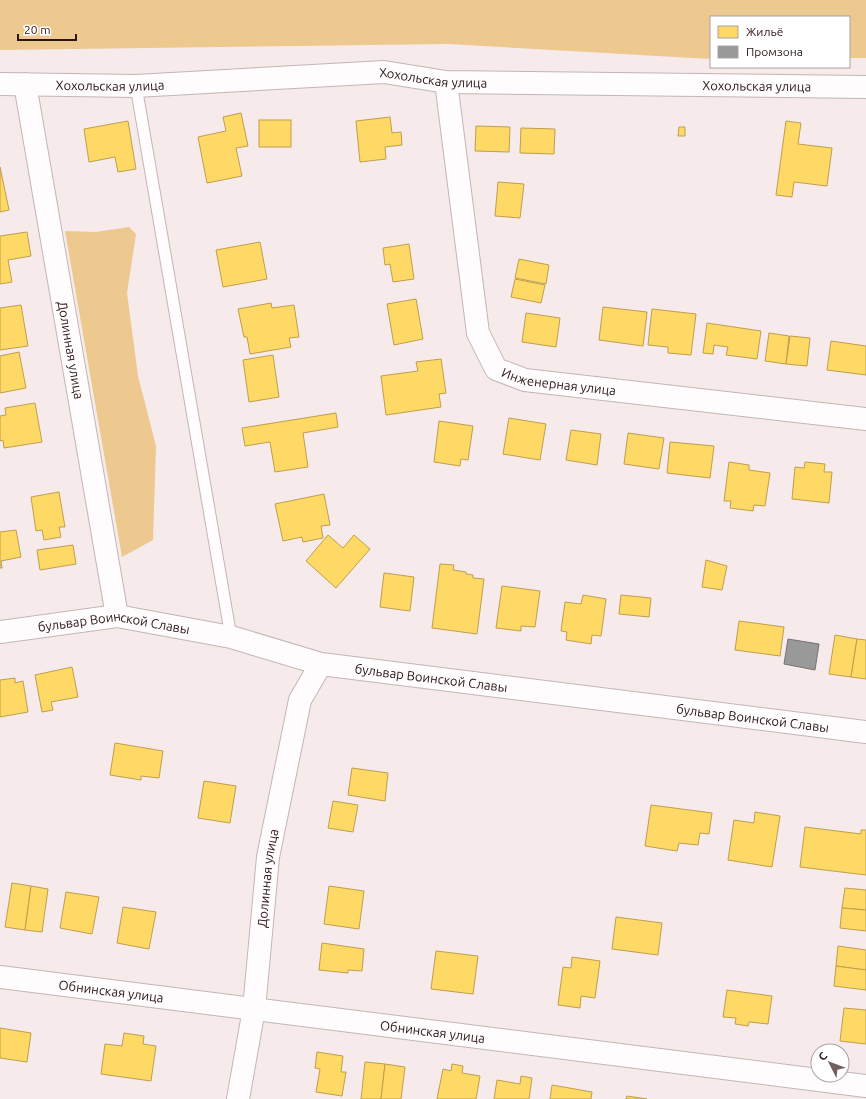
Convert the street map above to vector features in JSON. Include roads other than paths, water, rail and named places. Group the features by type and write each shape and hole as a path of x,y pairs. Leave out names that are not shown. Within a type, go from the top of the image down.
{"street":[{"name":"Хохольская улица","path":"0,84 136,86 384,72 446,82 866,87"},
{"name":"Инженерная улица","path":"446,82 478,333 496,369 525,380 866,419"},
{"name":"Долинная улица","path":"25,84 117,616"},
{"name":"бульвар Воинской Славы","path":"0,632 117,616 231,637 321,664 866,732"},
{"name":"Долинная улица","path":"238,1099 254,1009 268,857 300,700 321,664"},
{"name":"Обнинская улица","path":"0,977 866,1086"}],"lane":[{"path":"136,86 231,637"}]}
